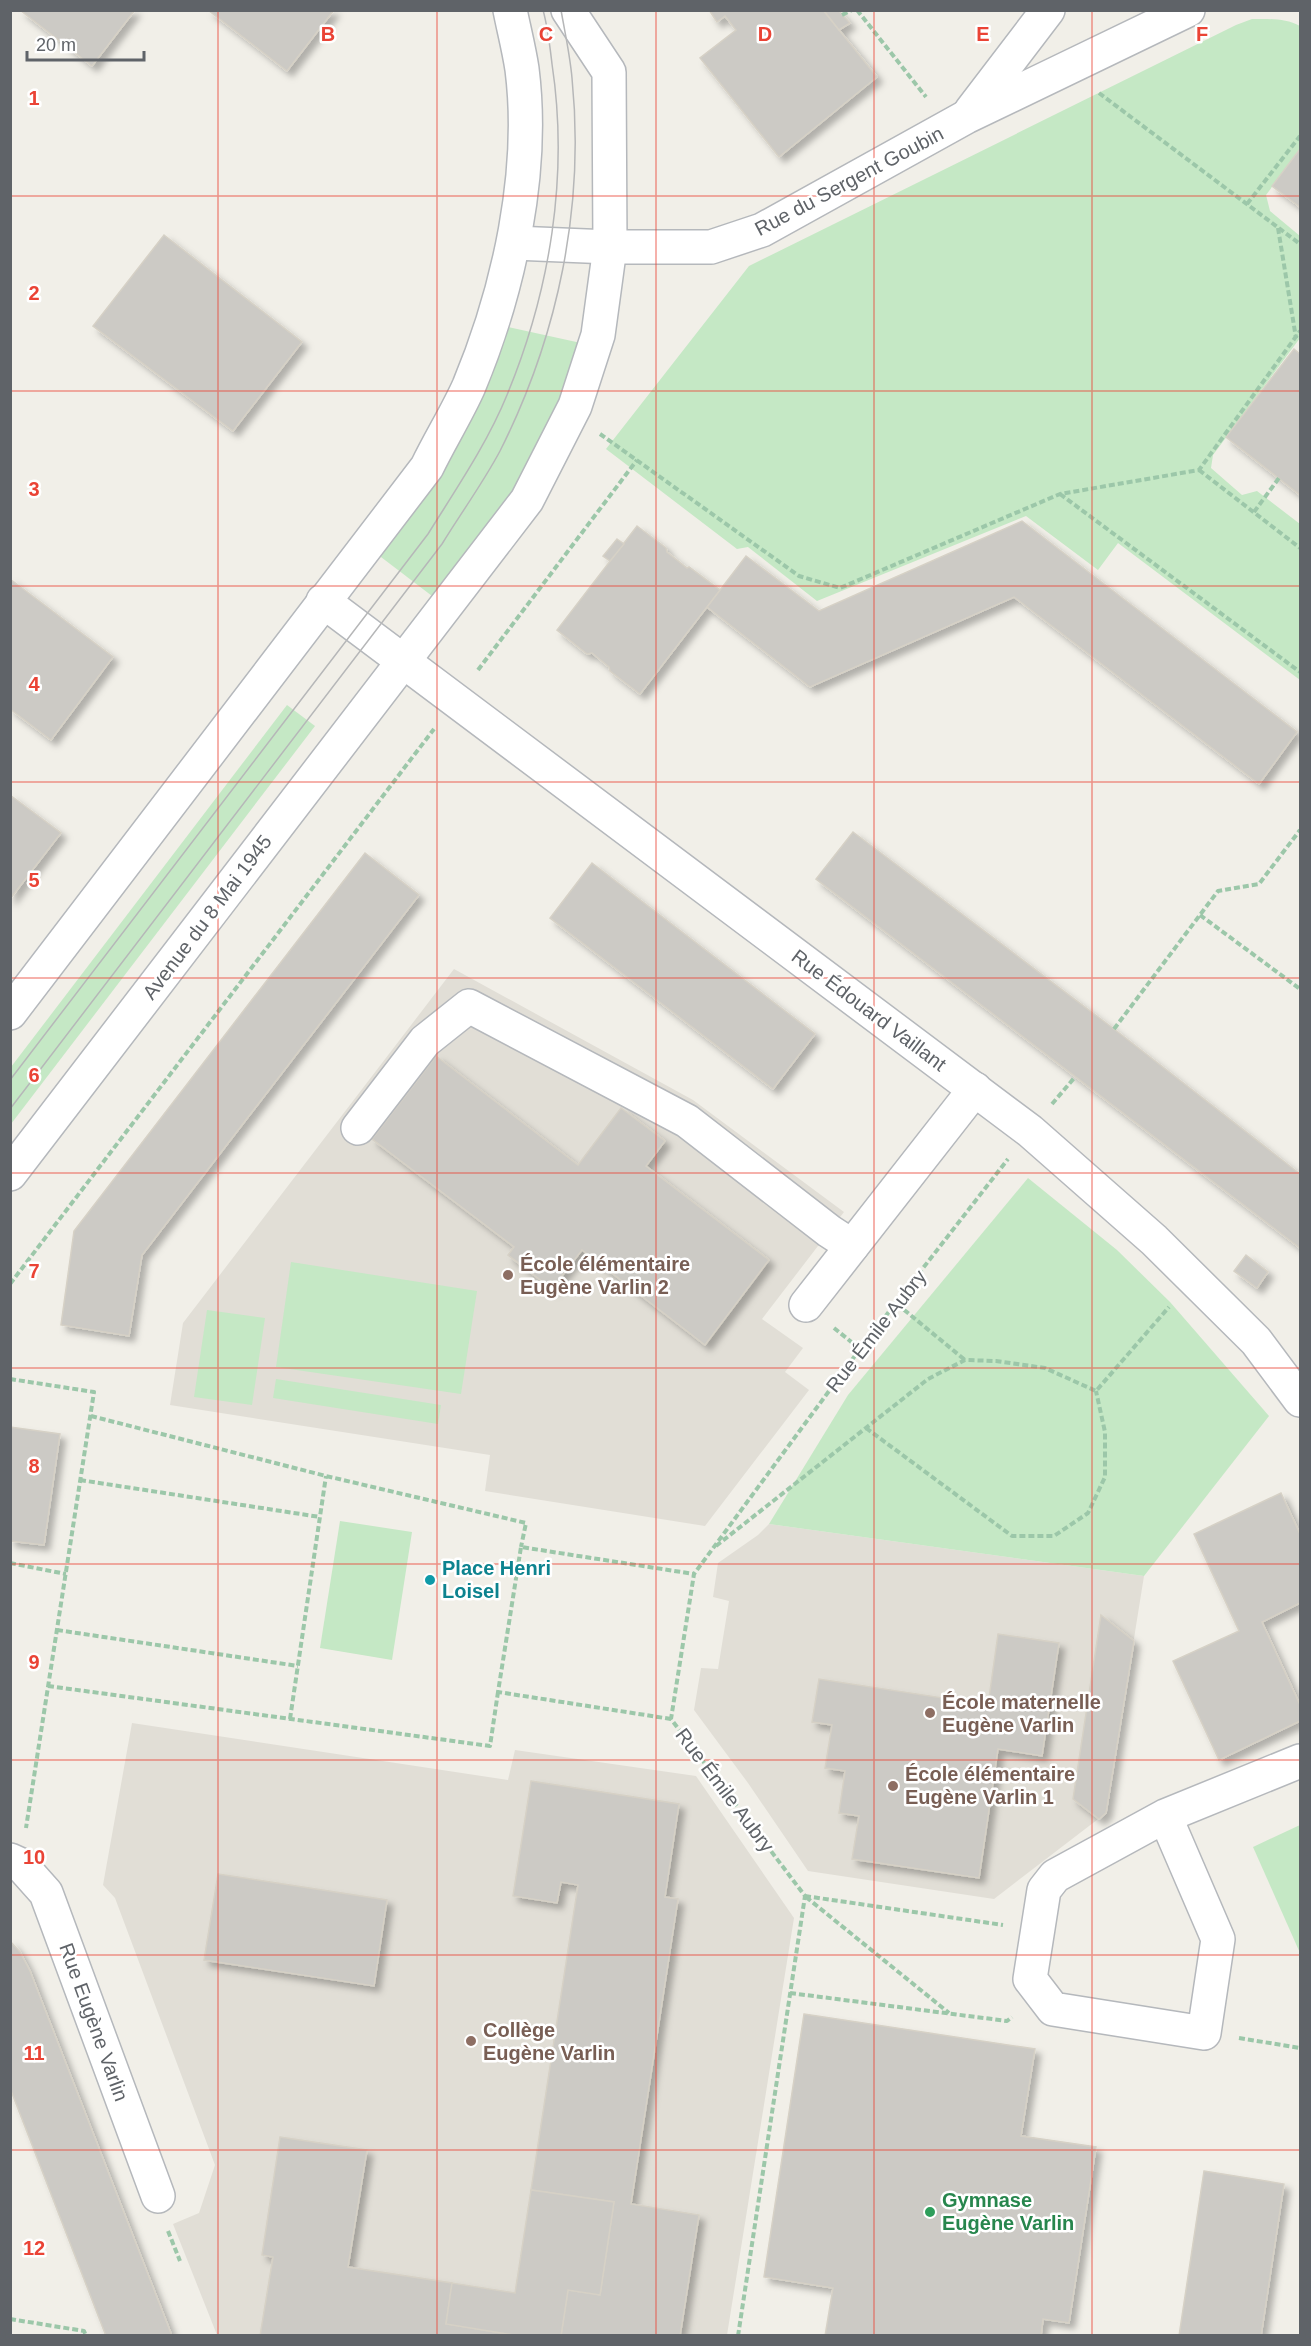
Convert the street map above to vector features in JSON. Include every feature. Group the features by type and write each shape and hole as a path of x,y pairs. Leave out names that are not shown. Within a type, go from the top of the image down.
{"street":[{"path":"10,1013 427,467 468,386 494,313 514,243 525,147 522,69 510,10"},
{"name":"Avenue du 8 Mai 1945","path":"10,1174 526,500 572,415 598,335 610,247 609,72 568,10"},
{"name":"Rue du Sergent Goubin","path":"959,122 1048,10"},
{"name":"Rue du Sergent Goubin","path":"514,243 610,247 711,247 762,230 959,122 1188,10"},
{"path":"323,601 403,659"},
{"name":"Rue Édouard Vaillant","path":"403,659 1030,1131 1154,1240 1256,1341 1300,1400"},
{"path":"358,1128 425,1041 469,1006 687,1120 829,1231 852,1246"},
{"path":"806,1305 975,1089"},
{"path":"1165,1816 1218,1939 1204,2033 1053,2009 1030,1979 1044,1890 1055,1876 1165,1816 1300,1761"},
{"name":"Rue Eugène Varlin","path":"16,1862 46,1893 158,2196"}],"path":[{"path":"842,15 852,10"},
{"path":"857,10 959,122"},
{"path":"1067,69 1300,244"},
{"path":"1247,204 1300,136"},
{"path":"1278,227 1296,338"},
{"path":"572,415 799,576 840,588 1060,494 1199,470 1300,331"},
{"path":"10,1284 637,460"},
{"path":"1199,470 1300,548"},
{"path":"1254,512 1279,478"},
{"path":"1060,494 1300,672"},
{"path":"1114,1029 1218,891 1259,884 1300,830"},
{"path":"1200,915 1300,988"},
{"name":"Rue Émile Aubry","path":"949,2014 805,1896 671,1719 694,1574 860,1349 1030,1131"},
{"path":"1096,1391 1193,1279"},
{"path":"897,1304 965,1359"},
{"path":"711,1550 928,1379 965,1359 1044,1368 1096,1391"},
{"path":"10,1379 94,1392 48,1686 16,1862"},
{"path":"867,1428 1012,1536 1054,1536 1088,1513 1105,1477 1105,1432 1096,1391"},
{"path":"48,1686 490,1746 526,1523 326,1476 91,1416"},
{"path":"290,1719 326,1476"},
{"path":"80,1480 320,1517"},
{"path":"521,1547 694,1574"},
{"path":"10,1563 66,1574"},
{"path":"57,1630 298,1666"},
{"path":"498,1692 671,1719"},
{"path":"738,2336 805,1896 1038,1930"},
{"path":"790,1993 1007,2021 1042,1995"},
{"path":"1204,2033 1300,2048"},
{"path":"167,2229 180,2261"},
{"path":"10,2319 84,2331 86,2336"}],"shaded area":[{"name":"École élémentaire Eugène Varlin 2","path":"454,969 693,1100 844,1212 762,1319 803,1348 785,1372 809,1390 705,1526 485,1491 490,1455 170,1405 183,1323"},
{"path":"769,1524 1144,1576 1106,1813 994,1899 808,1871 748,1783 694,1710 701,1668 718,1669 729,1601 713,1597 718,1563 758,1535"},
{"name":"Collège Eugène Varlin","path":"132,1723 508,1780 515,1750 696,1776 794,1918 727,2335 217,2335 173,2224 199,2213 215,2165 115,1898 103,1885"}],"green space":[{"path":"1252,19 1282,20 1300,26 1300,149 1266,195 1270,211 1300,236 1300,338 1213,455 1211,468 1242,495 1257,491 1300,524 1300,680 1118,543 1098,570 1026,516 817,601 748,547 737,549 606,449 749,266"},
{"path":"504,326 581,343 565,399 517,493 436,599 377,554"},
{"path":"287,705 315,726 11,1124 11,1067"},
{"path":"1028,1178 1117,1250 1170,1302 1269,1416 1144,1576 769,1524 848,1395"},
{"path":"291,1262 477,1291 461,1394 276,1367"},
{"path":"207,1310 265,1318 252,1405 194,1397"},
{"path":"276,1379 441,1405 438,1424 273,1398"},
{"path":"340,1521 412,1532 392,1660 320,1648"},
{"path":"1300,1825 1300,1953 1253,1847"}],"building":[{"path":"20,10 135,10 92,66"},
{"path":"208,10 334,10 287,71"},
{"path":"709,10 823,10 877,77 779,157 700,58 736,30 725,16 717,22"},
{"path":"838,10 850,23 839,30 825,12"},
{"path":"1300,149 1300,207 1272,186"},
{"path":"164,235 302,342 233,431 93,326"},
{"path":"1294,349 1300,354 1300,495 1226,437"},
{"path":"1022,521 1297,732 1259,784 1014,597 810,687 707,607 746,556 819,611"},
{"path":"637,526 666,548 667,552 687,568 689,567 720,590 640,694 610,671 609,667 592,653 587,654 557,630"},
{"path":"617,539 624,544 610,561 603,556"},
{"path":"10,579 113,657 51,740 10,709"},
{"path":"10,795 61,833 10,899"},
{"path":"853,832 1114,1029 1300,1174 1300,1248 816,879"},
{"path":"365,853 419,895 142,1255 129,1336 61,1325 74,1231"},
{"path":"592,863 815,1034 773,1089 550,918"},
{"path":"436,1056 578,1165 621,1108 665,1141 646,1166 769,1260 705,1345 582,1250 552,1289 508,1255 514,1247 372,1139"},
{"path":"1246,1255 1268,1272 1257,1288 1234,1271"},
{"path":"10,1427 60,1434 44,1545 10,1541"},
{"path":"1281,1493 1300,1534 1300,1603 1262,1622 1300,1705 1300,1721 1219,1760 1173,1661 1239,1631 1194,1534"},
{"path":"1101,1615 1134,1641 1106,1813 1099,1819 1073,1799"},
{"path":"998,1634 1059,1643 1042,1756 998,1749 979,1878 852,1859 859,1816 839,1813 845,1771 825,1768 832,1725 812,1722 819,1679 988,1705"},
{"path":"531,1781 679,1804 665,1897 678,1899 631,2204 699,2215 680,2336 561,2336 568,2290 600,2295 614,2202 531,2190 578,1885 561,1882 557,1903 513,1896"},
{"path":"218,1874 387,1900 374,1986 204,1960"},
{"path":"10,1941 20,1952 30,1971 172,2336 106,2336 10,2088"},
{"name":"Gymnase Eugène Varlin","path":"804,2014 1035,2049 1021,2136 1096,2147 1069,2323 1043,2319 1041,2336 825,2336 833,2288 764,2277"},
{"path":"280,2137 367,2150 348,2267 452,2283 446,2324 520,2336 260,2336 273,2257 262,2255"},
{"path":"1204,2171 1284,2184 1261,2336 1179,2336"},
{"path":"531,2190 614,2202 600,2295 568,2290 561,2336 520,2336 446,2324 452,2283 515,2293"}],"tram line":[{"path":"10,1080 428,534 470,466 499,413 522,356 535,315 545,274 557,191 557,106 549,37 543,10"},
{"path":"10,1109 442,544 500,451 538,362 563,270 570,222 575,126 569,52 561,10"}],"place":[{"name":"École élémentaire Eugène Varlin 2","path":"508,1275"},
{"name":"Place Henri Loisel","path":"430,1580"},
{"name":"École maternelle Eugène Varlin","path":"930,1713"},
{"name":"École élémentaire Eugène Varlin 1","path":"893,1786"},
{"name":"Collège Eugène Varlin","path":"471,2041"},
{"name":"Gymnase Eugène Varlin","path":"930,2212"}]}
